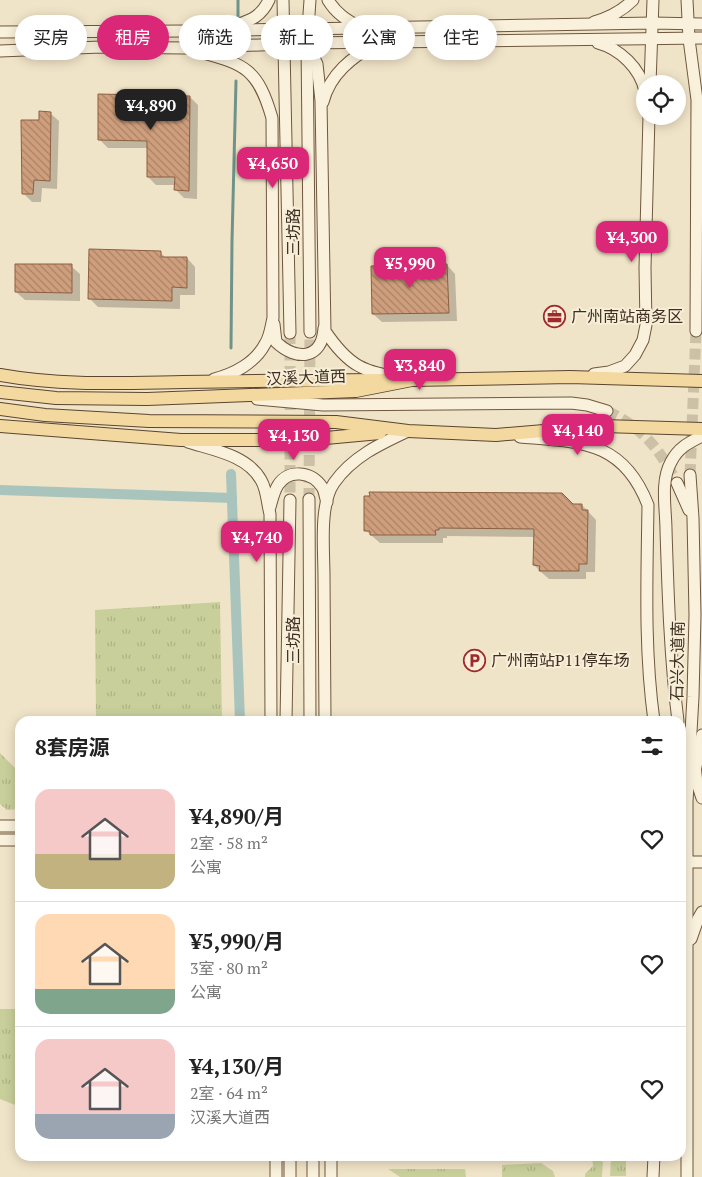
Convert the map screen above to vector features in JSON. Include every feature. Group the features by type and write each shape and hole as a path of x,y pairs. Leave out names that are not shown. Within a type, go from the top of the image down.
{"main road":[{"path":"251,20 261,12 269,0"},
{"path":"283,0 284,15"},
{"path":"309,15 310,0"},
{"path":"328,0 343,18"},
{"path":"585,25 604,19 633,0"},
{"path":"650,75 653,0"},
{"path":"687,0 689,39 697,100 696,330"},
{"path":"415,27 653,23 702,24"},
{"path":"0,32 179,31"},
{"path":"415,42 702,38"},
{"path":"689,39 702,73"},
{"path":"586,40 607,45 628,60 639,75"},
{"path":"0,51 101,47 179,47"},
{"path":"227,60 241,66 259,83 266,96 272,118 273,318 276,342 288,352 299,355 310,353 317,349 323,339 324,327 321,111 319,70 315,60"},
{"name":"三坊路","path":"284,60 290,333"},
{"name":"三坊路","path":"307,60 310,332"},
{"path":"321,111 326,92 336,74 351,60"},
{"path":"570,377 609,372 625,366 635,355 643,340 646,325 645,268 649,125"},
{"path":"205,382 227,376 260,354 266,343 273,318"},
{"path":"324,327 333,344 355,365 373,373 412,380"},
{"path":"1,374 37,380 113,383 412,380"},
{"name":"汉溪大道西","path":"0,392 56,398 147,399 356,391 412,380 570,377 702,380"},
{"path":"227,396 323,405 571,403 587,405 607,411"},
{"path":"0,409 46,415 149,421 336,422 408,431 496,434 603,426 702,429"},
{"path":"2,428 181,440 304,440 408,431"},
{"path":"326,716 324,540 327,502 333,484 356,460 370,449 408,431"},
{"name":"石兴大道南","path":"496,434 578,442 599,449 615,457 631,471 642,489 648,505 646,611 648,683 653,716"},
{"path":"678,716 667,573 665,490 670,463 676,454 684,445 702,436"},
{"path":"181,440 241,460 251,467 261,480 265,490 269,512 271,716"},
{"path":"269,512 277,486 286,476 293,474 305,474 312,477 323,488 327,502"},
{"name":"石兴大道南","path":"686,822 697,734 693,518 690,475"},
{"path":"677,483 693,518"},
{"path":"648,505 652,496 658,491 665,490"},
{"name":"三坊路","path":"309,499 310,716"},
{"name":"三坊路","path":"286,716 290,500"},
{"path":"687,802 695,769 697,734"},
{"path":"695,769 702,798"},
{"path":"686,794 687,802"},
{"path":"0,821 15,825"},
{"path":"0,826 15,826"},
{"path":"0,840 15,840"},
{"path":"0,846 15,841"},
{"path":"686,862 702,862"},
{"path":"687,950 702,912"},
{"name":"石兴大道南","path":"686,921 687,1177"},
{"path":"276,1161 276,1177"},
{"path":"290,1161 290,1177"},
{"path":"313,1161 313,1177"},
{"path":"331,1161 331,1177"},
{"path":"653,1177 654,1161"}],"green space":[{"path":"220,602 222,716 96,716 95,610"},
{"path":"0,753 15,768 15,809 7,810 0,804"},
{"path":"0,1009 15,1009 15,1105 0,1099"},
{"path":"592,1161 603,1162 602,1177 585,1177 585,1174 593,1166"},
{"path":"611,1161 626,1161 626,1176 610,1176"},
{"path":"541,1163 553,1171 555,1177 502,1177 502,1165"},
{"path":"388,1169 465,1169 466,1177 400,1177"}],"building":[{"path":"98,94 190,96 189,191 174,190 175,177 147,177 147,141 98,140"},
{"path":"39,111 51,112 50,181 34,180 33,194 22,194 21,120 39,120"},
{"path":"89,249 161,251 161,257 187,257 187,288 172,287 172,301 88,299"},
{"path":"15,264 72,264 72,293 15,292"},
{"path":"447,264 449,313 372,314 371,266"},
{"path":"369,492 562,493 573,504 582,504 582,510 588,510 587,564 579,564 579,571 539,571 540,566 533,565 534,529 439,528 439,530 435,530 436,535 370,535 370,531 364,531 364,496 370,496"}],"waterway":[{"path":"238,0 238,15"},
{"path":"231,348 236,81"},
{"path":"231,474 240,716"},
{"path":"0,490 232,498"}],"tunnel":[{"path":"690,475 696,331"},
{"path":"309,499 310,332"},
{"path":"290,333 290,500"},
{"path":"607,411 631,425 649,440 677,483"}],"place":[{"name":"广州南站商务区","path":"555,316"},
{"name":"广州南站P11停车场","path":"475,660"}]}
